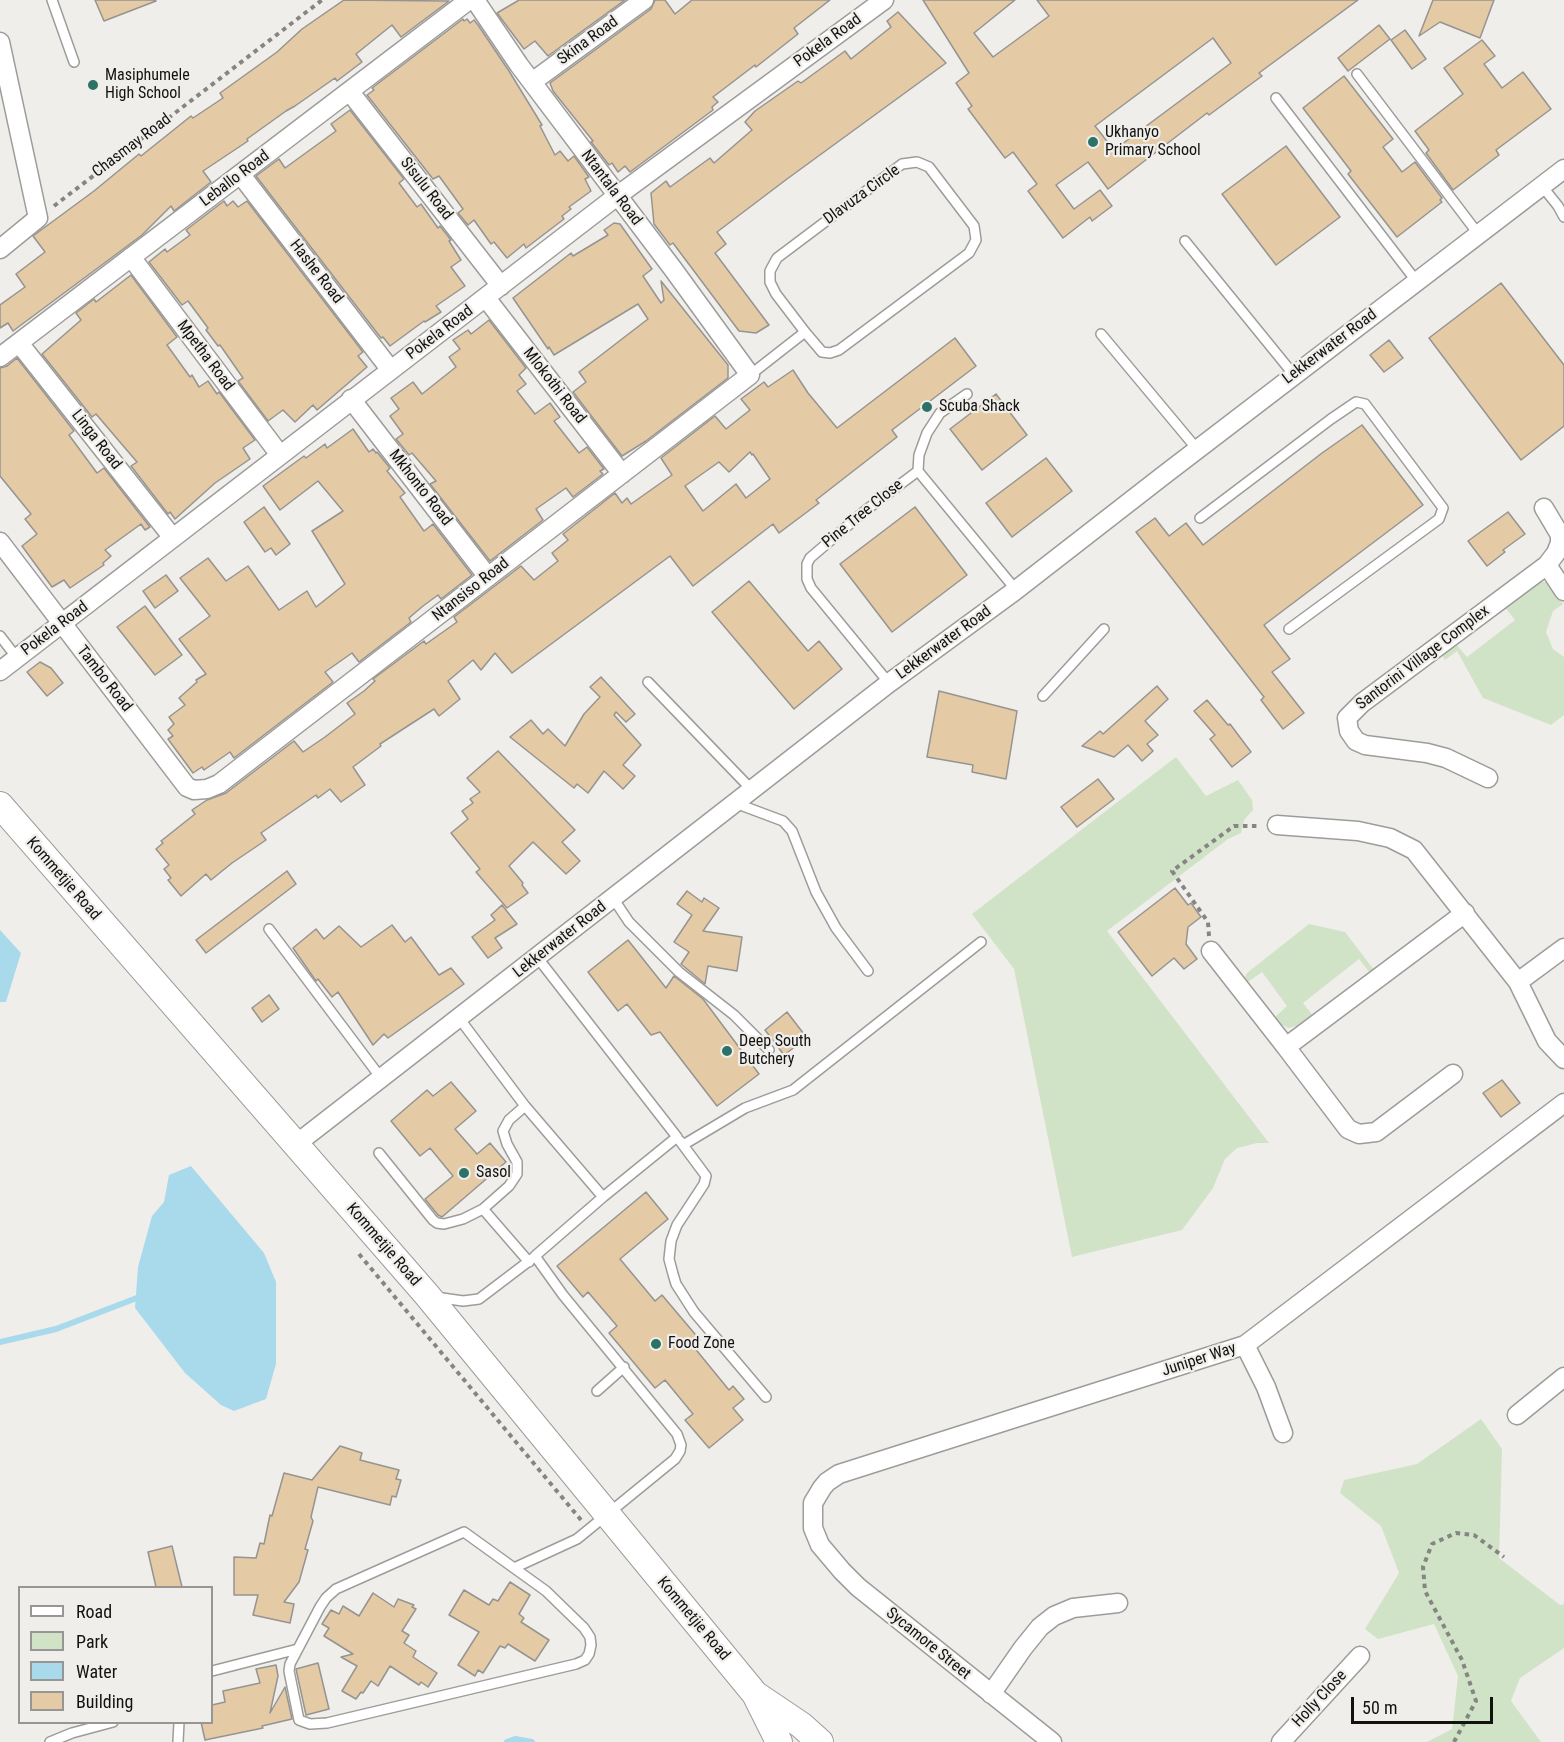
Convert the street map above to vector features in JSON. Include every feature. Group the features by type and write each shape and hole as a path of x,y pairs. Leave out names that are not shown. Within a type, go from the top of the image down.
{"main road":[{"name":"Kommetjie Road","path":"0,805 427,1295 598,1523 755,1694 801,1725 820,1742"},
{"name":"Kommetjie Road","path":"755,1694 779,1742"}],"street":[{"name":"Leballo Road","path":"0,357 470,0"},
{"name":"Ntantala Road","path":"475,0 490,26 750,375"},
{"name":"Skina Road","path":"532,82 644,0"},
{"name":"Pokela Road","path":"0,671 617,196 884,0"},
{"path":"0,42 38,218 0,249"},
{"name":"Sisulu Road","path":"350,92 501,286"},
{"name":"Lekkerwater Road","path":"294,1145 889,683 1016,590 1564,169"},
{"name":"Hashe Road","path":"241,175 390,369"},
{"name":"Mpetha Road","path":"131,258 280,455"},
{"name":"Mlokothi Road","path":"486,298 622,474"},
{"name":"Linga Road","path":"19,343 174,538"},
{"name":"Ntansiso Road","path":"187,787 198,790 219,784 750,375"},
{"name":"Mkhonto Road","path":"351,399 488,577"},
{"name":"Santorini Village Complex","path":"1488,778 1446,758 1427,753 1365,745 1356,741 1348,731 1347,718 1362,703 1547,566 1557,553 1560,535 1544,508"},
{"name":"Tambo Road","path":"0,542 187,787"},
{"path":"1547,566 1564,591"},
{"path":"1277,825 1358,831 1400,841 1417,852 1518,982 1547,1041 1564,1059"},
{"path":"1286,1047 1465,913"},
{"path":"1518,982 1564,948"},
{"path":"1211,951 1348,1129 1359,1134 1376,1132 1453,1074"},
{"name":"Juniper Way","path":"815,1535 812,1520 813,1503 827,1482 839,1474 1245,1345 1564,1103"},
{"path":"1245,1345 1266,1387 1283,1433"},
{"path":"1517,1415 1564,1377"},
{"name":"Sycamore Street","path":"815,1535 824,1550 858,1587 1052,1742"},
{"path":"991,1694 1023,1648 1040,1627 1054,1616 1073,1608 1118,1604"},
{"name":"Holly Close","path":"1281,1742 1360,1656"}],"lane":[{"path":"52,0 74,62"},
{"path":"1357,74 1479,235"},
{"path":"1276,98 1417,282"},
{"name":"Dlavuza Circle","path":"917,162 924,164 936,174 974,226 976,240 973,248 954,265 846,345 833,352 824,353 816,348 805,332 773,290 769,278 772,264 784,252 902,164 917,162"},
{"path":"1542,186 1564,217"},
{"path":"1185,241 1294,375"},
{"path":"750,375 805,332"},
{"path":"1101,334 1197,449"},
{"path":"918,471 919,456 927,433 940,413 967,394"},
{"path":"1200,518 1330,419 1356,402 1365,404 1443,508 1439,519 1289,629"},
{"name":"Pine Tree Close","path":"889,683 811,588 807,579 807,564 810,558 866,510 918,471 1016,590"},
{"path":"1043,696 1104,629"},
{"path":"0,636 17,658"},
{"path":"648,682 752,790"},
{"path":"735,803 783,821 792,831 816,892 836,928 868,971"},
{"path":"613,898 629,922 684,976 728,1009 769,1050"},
{"path":"269,928 381,1078"},
{"path":"427,1295 463,1301 479,1299 532,1259 603,1197 680,1141 745,1108 794,1090 981,942"},
{"path":"537,957 706,1176 704,1184 677,1225 670,1241 669,1259 672,1274 694,1312 766,1397"},
{"path":"459,1018 525,1106 603,1197"},
{"path":"379,1153 435,1222 444,1224 451,1222 483,1209 509,1186 517,1174 517,1162 503,1131 509,1120 525,1106"},
{"path":"483,1209 532,1259 624,1367 677,1434 681,1445 675,1460 577,1539 514,1568"},
{"path":"597,1391 624,1367"},
{"path":"464,1532 514,1568 546,1591 584,1629 590,1637 591,1645 585,1660 327,1723 310,1724 299,1720 289,1671 292,1658 320,1607 336,1589 464,1532"},
{"path":"213,1671 298,1649"},
{"path":"50,1742 106,1724"},
{"path":"178,1742 179,1724"}],"path":[{"name":"Chasmay Road","path":"38,218 322,0"},
{"path":"1211,951 1208,922 1172,871 1234,826 1277,825"},
{"path":"354,1247 598,1523"},
{"path":"1454,1742 1476,1701 1462,1660 1425,1591 1423,1567 1432,1544 1456,1533 1474,1535 1504,1557"}],"green space":[{"path":"1536,582 1547,582 1563,604 1553,611 1546,632 1553,649 1564,657 1564,715 1551,725 1483,698 1457,651 1445,660 1441,654 1456,644 1467,657 1515,620 1504,606"},
{"path":"1176,757 1206,796 1238,780 1252,800 1253,810 1244,820 1241,833 1228,839 1107,931 1269,1143 1257,1143 1237,1148 1225,1159 1213,1188 1182,1230 1072,1257 1014,969 972,914"},
{"path":"1309,924 1345,932 1374,970 1370,973 1359,959 1303,1003 1314,1017 1305,1024 1288,1028 1274,1018 1287,1006 1262,972 1248,982 1245,977 1247,973"},
{"path":"1481,1419 1502,1449 1499,1558 1560,1605 1564,1604 1564,1648 1520,1678 1511,1701 1541,1742 1427,1742 1452,1729 1458,1676 1434,1624 1378,1639 1365,1629 1399,1573 1381,1526 1340,1493 1344,1480 1417,1464"}],"water":[{"path":"0,930 21,953 6,1002 0,1002"},
{"path":"191,1166 264,1253 276,1282 276,1364 266,1399 234,1411 221,1405 185,1373 135,1308 138,1267 152,1216 164,1202 169,1175"}],"building":[{"path":"95,0 155,0 156,1 104,21"},
{"path":"344,0 449,1 401,37 392,25 356,54 362,62 337,81 335,78 286,111 247,139 248,141 203,171 211,182 174,211 171,206 142,235 13,331 8,323 0,328 0,305 25,287 16,274 45,252 33,236 191,116 193,118 223,98 220,93 277,52 302,29"},
{"path":"519,0 625,0 548,56 535,41 524,49 497,13"},
{"path":"655,0 665,0 675,14 692,0 830,0 794,28 798,34 713,97 718,102 712,107 713,110 630,172 625,166 618,172 612,163 609,165 591,142 593,141 553,91 550,83 651,9"},
{"name":"Ukhanyo Primary School","path":"923,0 1015,0 974,33 993,57 1049,16 1037,0 1358,0 1259,73 1262,76 1209,115 1207,113 1108,189 1088,162 1056,185 1074,209 1100,190 1112,206 1092,221 1090,217 1063,238 1028,191 1037,184 1013,152 1005,158 968,109 972,106 956,83 969,73","holes":["1213,38 1231,63 1114,150 1095,126"]},
{"path":"1433,0 1494,0 1480,38 1440,22 1419,36"},
{"path":"898,12 946,63 717,232 726,244 715,253 769,325 756,333 739,331 673,243 670,245 654,224 651,193 666,181 670,187 710,158 714,163 752,130 745,122 755,111 798,81 801,83 845,51 851,59 891,27 887,21"},
{"path":"463,19 464,21 467,19 470,23 474,20 478,25 542,125 540,126 555,155 560,151 568,161 574,156 589,177 585,179 591,191 569,207 571,209 562,216 564,219 526,248 524,244 507,258 494,242 491,244 474,220 468,225 458,213 463,209 439,176 433,179 367,95 374,90 372,88"},
{"path":"1379,25 1390,39 1348,71 1338,58"},
{"path":"1405,30 1426,59 1412,69 1391,40"},
{"path":"1482,40 1495,56 1484,64 1502,88 1523,72 1551,109 1496,150 1499,155 1453,190 1426,153 1429,150 1415,131 1463,94 1444,68"},
{"path":"1344,76 1393,139 1383,147 1402,172 1415,162 1442,198 1440,200 1442,202 1397,237 1348,174 1351,171 1303,108"},
{"path":"350,110 404,179 399,183 417,207 421,204 438,228 440,226 451,240 449,241 461,260 451,267 465,286 436,306 441,312 424,321 390,346 383,337 381,338 256,176 279,159 285,168 336,131 331,124"},
{"path":"1286,146 1340,217 1276,265 1222,194"},
{"path":"224,201 227,206 233,201 238,207 247,201 363,352 358,356 367,367 317,410 313,405 295,422 283,410 268,421 238,381 243,378 220,345 218,346 206,330 208,328 188,301 182,305 149,262 165,249 167,252 190,235 186,230"},
{"path":"614,223 620,224 652,269 643,276 661,303 664,300 661,281 728,365 728,378 646,441 622,456 573,392 586,382 579,372 648,319 638,304 554,355 513,298 571,253 573,256 608,235 604,230"},
{"path":"131,275 177,337 167,345 190,377 192,375 199,387 208,381 255,440 243,448 250,459 215,483 175,519 170,512 168,514 131,466 137,462 96,414 92,417 42,354 81,320 76,313 94,299 96,302"},
{"path":"1501,283 1564,365 1564,426 1521,460 1429,338"},
{"path":"489,320 526,368 519,375 526,384 517,391 535,414 550,403 560,417 554,421 579,453 587,447 604,469 600,471 603,474 573,497 566,488 536,509 543,520 490,561 430,484 436,481 412,453 409,455 396,439 403,434 390,416 399,409 391,398 413,382 422,394 456,367 449,357 460,349 453,340 468,330 471,334"},
{"path":"955,338 976,366 892,430 897,437 816,500 819,503 779,533 773,524 693,586 670,556 512,673 495,653 481,670 473,660 448,681 460,699 439,716 434,709 380,744 381,746 353,767 365,785 341,802 330,789 318,798 316,795 261,833 266,840 211,880 206,874 181,896 168,880 171,878 164,869 169,865 156,849 163,843 161,841 195,814 192,810 207,800 226,793 294,741 303,752 325,737 355,714 347,703 375,681 373,679 424,641 426,644 457,622 454,617 521,566 534,580 558,561 552,553 568,540 563,534 615,493 622,503 627,498 631,504 672,475 661,458 715,416 726,429 750,410 741,399 764,382 768,387 793,370 808,393 837,428","holes":["750,452 770,479 746,498 736,484 703,511 685,486 719,462 729,472"]},
{"path":"1389,340 1403,358 1384,372 1370,355"},
{"path":"17,358 74,431 69,435 97,473 104,468 150,527 145,530 141,524 105,550 111,556 103,563 104,565 70,588 64,580 52,587 22,546 37,534 25,519 31,514 0,476 0,368 7,366"},
{"path":"996,394 1027,435 982,470 950,429"},
{"path":"1362,425 1423,505 1264,625 1290,659 1272,672 1304,713 1283,729 1261,700 1264,697 1136,532 1155,518 1169,536 1186,523 1203,545"},
{"path":"353,429 369,452 373,449 377,452 390,468 387,471 405,493 400,497 424,531 433,524 472,575 441,599 438,595 423,606 409,618 411,622 359,662 352,653 325,672 333,682 234,758 230,752 204,770 202,767 193,773 168,739 173,736 168,730 174,724 169,717 185,705 179,698 197,682 196,680 206,674 179,639 210,616 180,578 208,558 226,581 248,566 279,610 307,591 316,607 345,584 312,531 343,511 318,481 280,510 263,486 304,456 306,458 325,444 327,448"},
{"path":"1046,458 1072,491 1012,537 986,503"},
{"path":"264,507 290,544 276,555 271,548 265,552 244,522"},
{"path":"915,507 967,575 892,632 840,564"},
{"path":"1508,512 1525,534 1503,550 1505,552 1487,566 1468,541"},
{"path":"166,575 178,591 155,608 143,591"},
{"path":"749,581 808,651 819,641 842,669 794,709 712,612"},
{"path":"145,606 182,655 155,675 117,627"},
{"path":"40,662 51,668 63,683 47,696 27,672"},
{"path":"601,677 635,714 626,722 616,712 614,715 641,745 623,765 635,776 623,789 604,771 588,793 577,784 574,788 510,737 531,720 543,734 548,729 565,746 584,714 600,697 590,687"},
{"path":"1157,686 1168,699 1145,721 1158,735 1147,744 1153,751 1142,761 1128,745 1114,757 1082,746 1100,731 1103,734"},
{"path":"939,691 1017,711 1006,779 972,772 973,765 927,757"},
{"path":"1207,700 1228,725 1230,724 1251,752 1232,767 1210,739 1215,735 1194,711"},
{"path":"498,751 575,830 562,842 580,861 566,874 533,842 509,866 528,893 507,908 476,872 480,869 451,833 468,819 462,811 473,803 470,799 480,792 467,778"},
{"path":"1098,779 1114,799 1077,827 1061,807"},
{"path":"287,871 296,884 206,953 196,940"},
{"path":"1175,888 1188,905 1191,903 1201,917 1188,927 1186,944 1197,959 1184,969 1174,958 1152,976 1118,932"},
{"path":"687,891 702,902 704,898 719,908 703,931 742,937 737,971 708,966 705,984 681,964 689,952 674,942 692,915 677,904"},
{"path":"502,905 517,924 495,938 502,948 488,958 472,937 495,920 491,915"},
{"path":"392,925 405,942 411,937 439,975 451,968 464,984 388,1038 384,1034 373,1045 338,992 332,997 318,979 316,981 293,948 316,929 324,939 339,926 361,947"},
{"path":"628,940 666,988 674,976 703,999 759,1074 717,1106 660,1032 651,1035 627,1004 618,1011 588,972"},
{"path":"269,995 279,1009 262,1022 252,1008"},
{"path":"787,1012 807,1038 784,1055 765,1030"},
{"path":"1502,1080 1520,1103 1501,1117 1483,1093"},
{"path":"451,1082 476,1111 455,1129 477,1154 490,1143 506,1162 442,1217 425,1199 453,1176 430,1148 420,1156 391,1121 427,1090 433,1096"},
{"path":"646,1192 668,1219 620,1259 655,1301 662,1295 700,1340 693,1346 729,1390 733,1386 744,1399 733,1408 743,1420 709,1448 685,1420 693,1414 665,1380 655,1388 609,1333 617,1326 588,1292 583,1297 557,1266"},
{"path":"340,1446 362,1453 360,1460 399,1470 396,1479 401,1480 396,1497 392,1496 390,1505 318,1487 311,1517 313,1521 305,1549 308,1550 299,1582 284,1602 294,1604 290,1623 253,1615 258,1595 234,1595 234,1557 256,1558 260,1543 264,1544 270,1515 272,1516 284,1473 312,1480"},
{"path":"172,1546 182,1586 156,1586 148,1552"},
{"path":"510,1582 530,1595 519,1614 524,1618 521,1622 549,1640 535,1661 508,1644 505,1648 500,1646 483,1673 478,1670 475,1676 458,1665 479,1632 449,1615 464,1590 489,1605 493,1599 498,1601"},
{"path":"373,1593 394,1607 398,1599 414,1605 412,1607 416,1609 402,1631 409,1635 404,1643 416,1651 413,1657 437,1673 428,1687 421,1682 419,1685 390,1666 378,1686 371,1681 356,1699 342,1691 357,1666 341,1657 353,1654 324,1636 329,1628 322,1624 331,1610 339,1614 343,1606 359,1616"},
{"path":"318,1663 329,1709 306,1715 296,1669"},
{"path":"276,1665 278,1676 270,1713 285,1687 292,1719 262,1726 263,1728 205,1740 201,1724 213,1724 213,1705 225,1702 223,1691 260,1683 256,1669"}],"waterway":[{"path":"0,1342 56,1329 142,1296"},
{"path":"507,1742 515,1739 532,1742"}],"place":[{"name":"Masiphumele High School","path":"93,85"},
{"name":"Ukhanyo Primary School","path":"1093,142"},
{"name":"Scuba Shack","path":"927,407"},
{"name":"Deep South Butchery","path":"727,1051"},
{"name":"Sasol","path":"464,1173"},
{"name":"Food Zone","path":"656,1344"}]}
